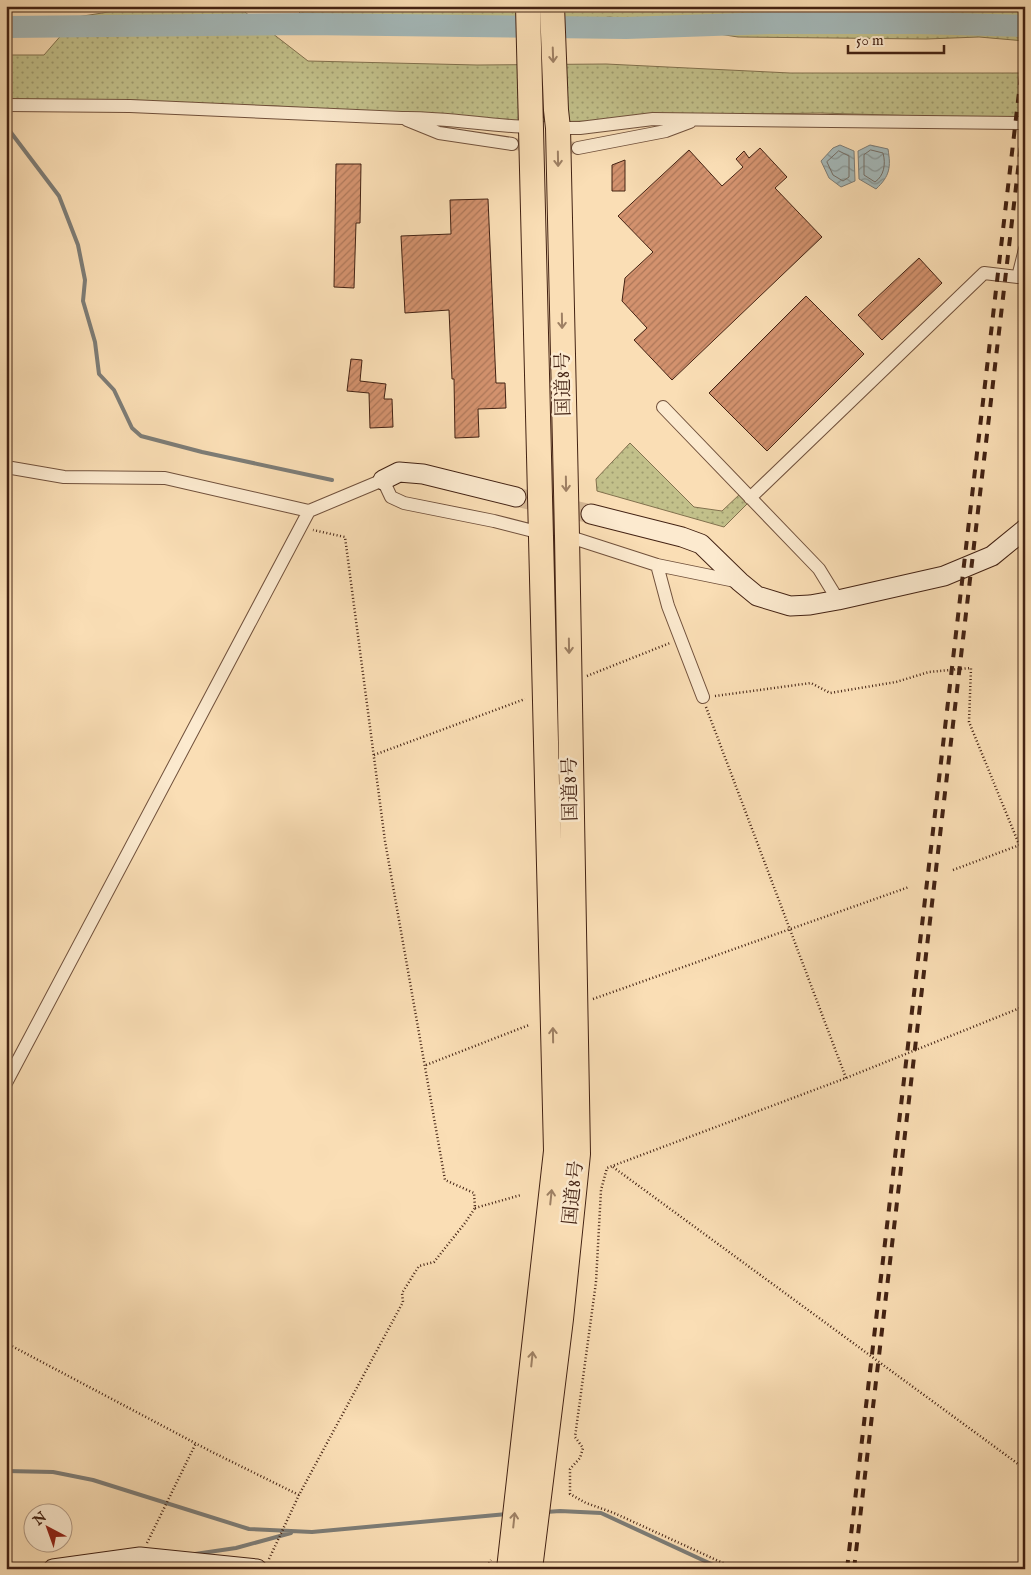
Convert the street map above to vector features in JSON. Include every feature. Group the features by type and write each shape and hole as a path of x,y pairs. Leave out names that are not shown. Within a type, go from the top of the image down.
{"highway":[{"name":"国道8号","path":"500,1564 556,1151 527,12"},
{"name":"国道8号","path":"530,1569 561,1319 578,1154 567,536 557,119 552,12"}],"street":[{"path":"6,105 130,106 402,118 431,117 505,126 531,118"},
{"path":"402,118 439,133 512,144"},
{"path":"557,119 580,128 653,119 1025,123"},
{"path":"578,148 666,131 697,119"},
{"path":"750,498 984,273 1018,277 1025,249"},
{"path":"663,407 819,568 838,600"},
{"path":"6,468 64,478 165,478 309,511 399,472 424,474 516,497"},
{"path":"383,480 391,497 404,503 494,521 541,533"},
{"path":"6,1084 309,511"},
{"path":"591,514 682,537 701,544 757,596 790,606 838,600 944,576 992,556 1025,529"},
{"path":"567,536 657,565 740,582"},
{"path":"657,565 668,606 703,697"},
{"path":"53,1569 140,1558 263,1565"}],"path":[{"path":"263,1565 403,1302 402,1293 419,1266 434,1262 475,1208 474,1193 445,1180 385,841 345,537 301,527"},
{"path":"587,676 680,639"},
{"path":"846,1078 703,697 811,683 830,692 896,682 929,672 971,668 969,722 1025,859"},
{"path":"374,755 525,699"},
{"path":"953,870 1025,843"},
{"path":"593,1000 909,887"},
{"path":"736,1569 614,1512 586,1503 570,1494 570,1469 580,1458 582,1448 575,1437 596,1282 601,1190 607,1168 846,1078 1023,1007 1025,1018"},
{"path":"426,1066 529,1025"},
{"path":"612,1166 1025,1469"},
{"path":"475,1208 521,1195"},
{"path":"6,1343 299,1495"},
{"path":"140,1558 196,1443"},
{"path":"485,1569 500,1564"}],"shaded area":[{"path":"294,6 1025,6 1025,41 979,37 926,39 738,37 610,17 489,32 305,19"},
{"path":"127,9 241,9 308,61 477,65 606,64 790,73 1025,73 1025,119 820,113 703,115 602,121 509,122 276,106 6,99 6,55 44,55 77,17"},
{"path":"630,443 694,507 722,511 740,494 749,502 724,527 597,491 596,479"}],"water":[{"path":"840,145 854,151 855,181 841,187 829,178 821,161 833,148"},
{"path":"870,145 888,149 889,155 887,175 876,189 859,179 858,151"}],"building":[{"path":"760,148 787,177 775,188 822,237 672,380 634,340 647,328 622,301 625,278 653,252 618,216 689,150 722,186 743,167 736,159 744,151 749,158"},
{"path":"625,160 625,191 612,191 612,165"},
{"path":"336,164 361,164 360,223 356,223 354,288 334,287"},
{"path":"488,199 496,383 505,383 506,408 478,409 479,437 455,438 454,379 452,379 449,310 405,313 401,236 451,234 450,200"},
{"path":"919,258 942,283 882,340 858,315"},
{"path":"806,296 864,354 767,451 709,393"},
{"path":"351,359 362,360 360,381 386,384 384,399 392,399 393,427 370,428 369,393 347,391"}],"waterway":[{"path":"6,27 306,24 626,28 770,23 919,23 1025,26"},
{"path":"6,126 59,196 78,245 85,280 83,301 95,342 99,374 114,390 132,428 141,436 202,452 332,480"},
{"path":"6,1471 53,1472 93,1480 249,1529 312,1532 507,1514"},
{"path":"546,1512 601,1513 722,1569"},
{"path":"195,1554 236,1548 291,1533"}],"tunnel":[{"path":"512,144 578,148"},
{"path":"516,497 591,514"}],"railway":[{"path":"847,1569 1025,41"},
{"path":"854,1569 1025,110"}]}
